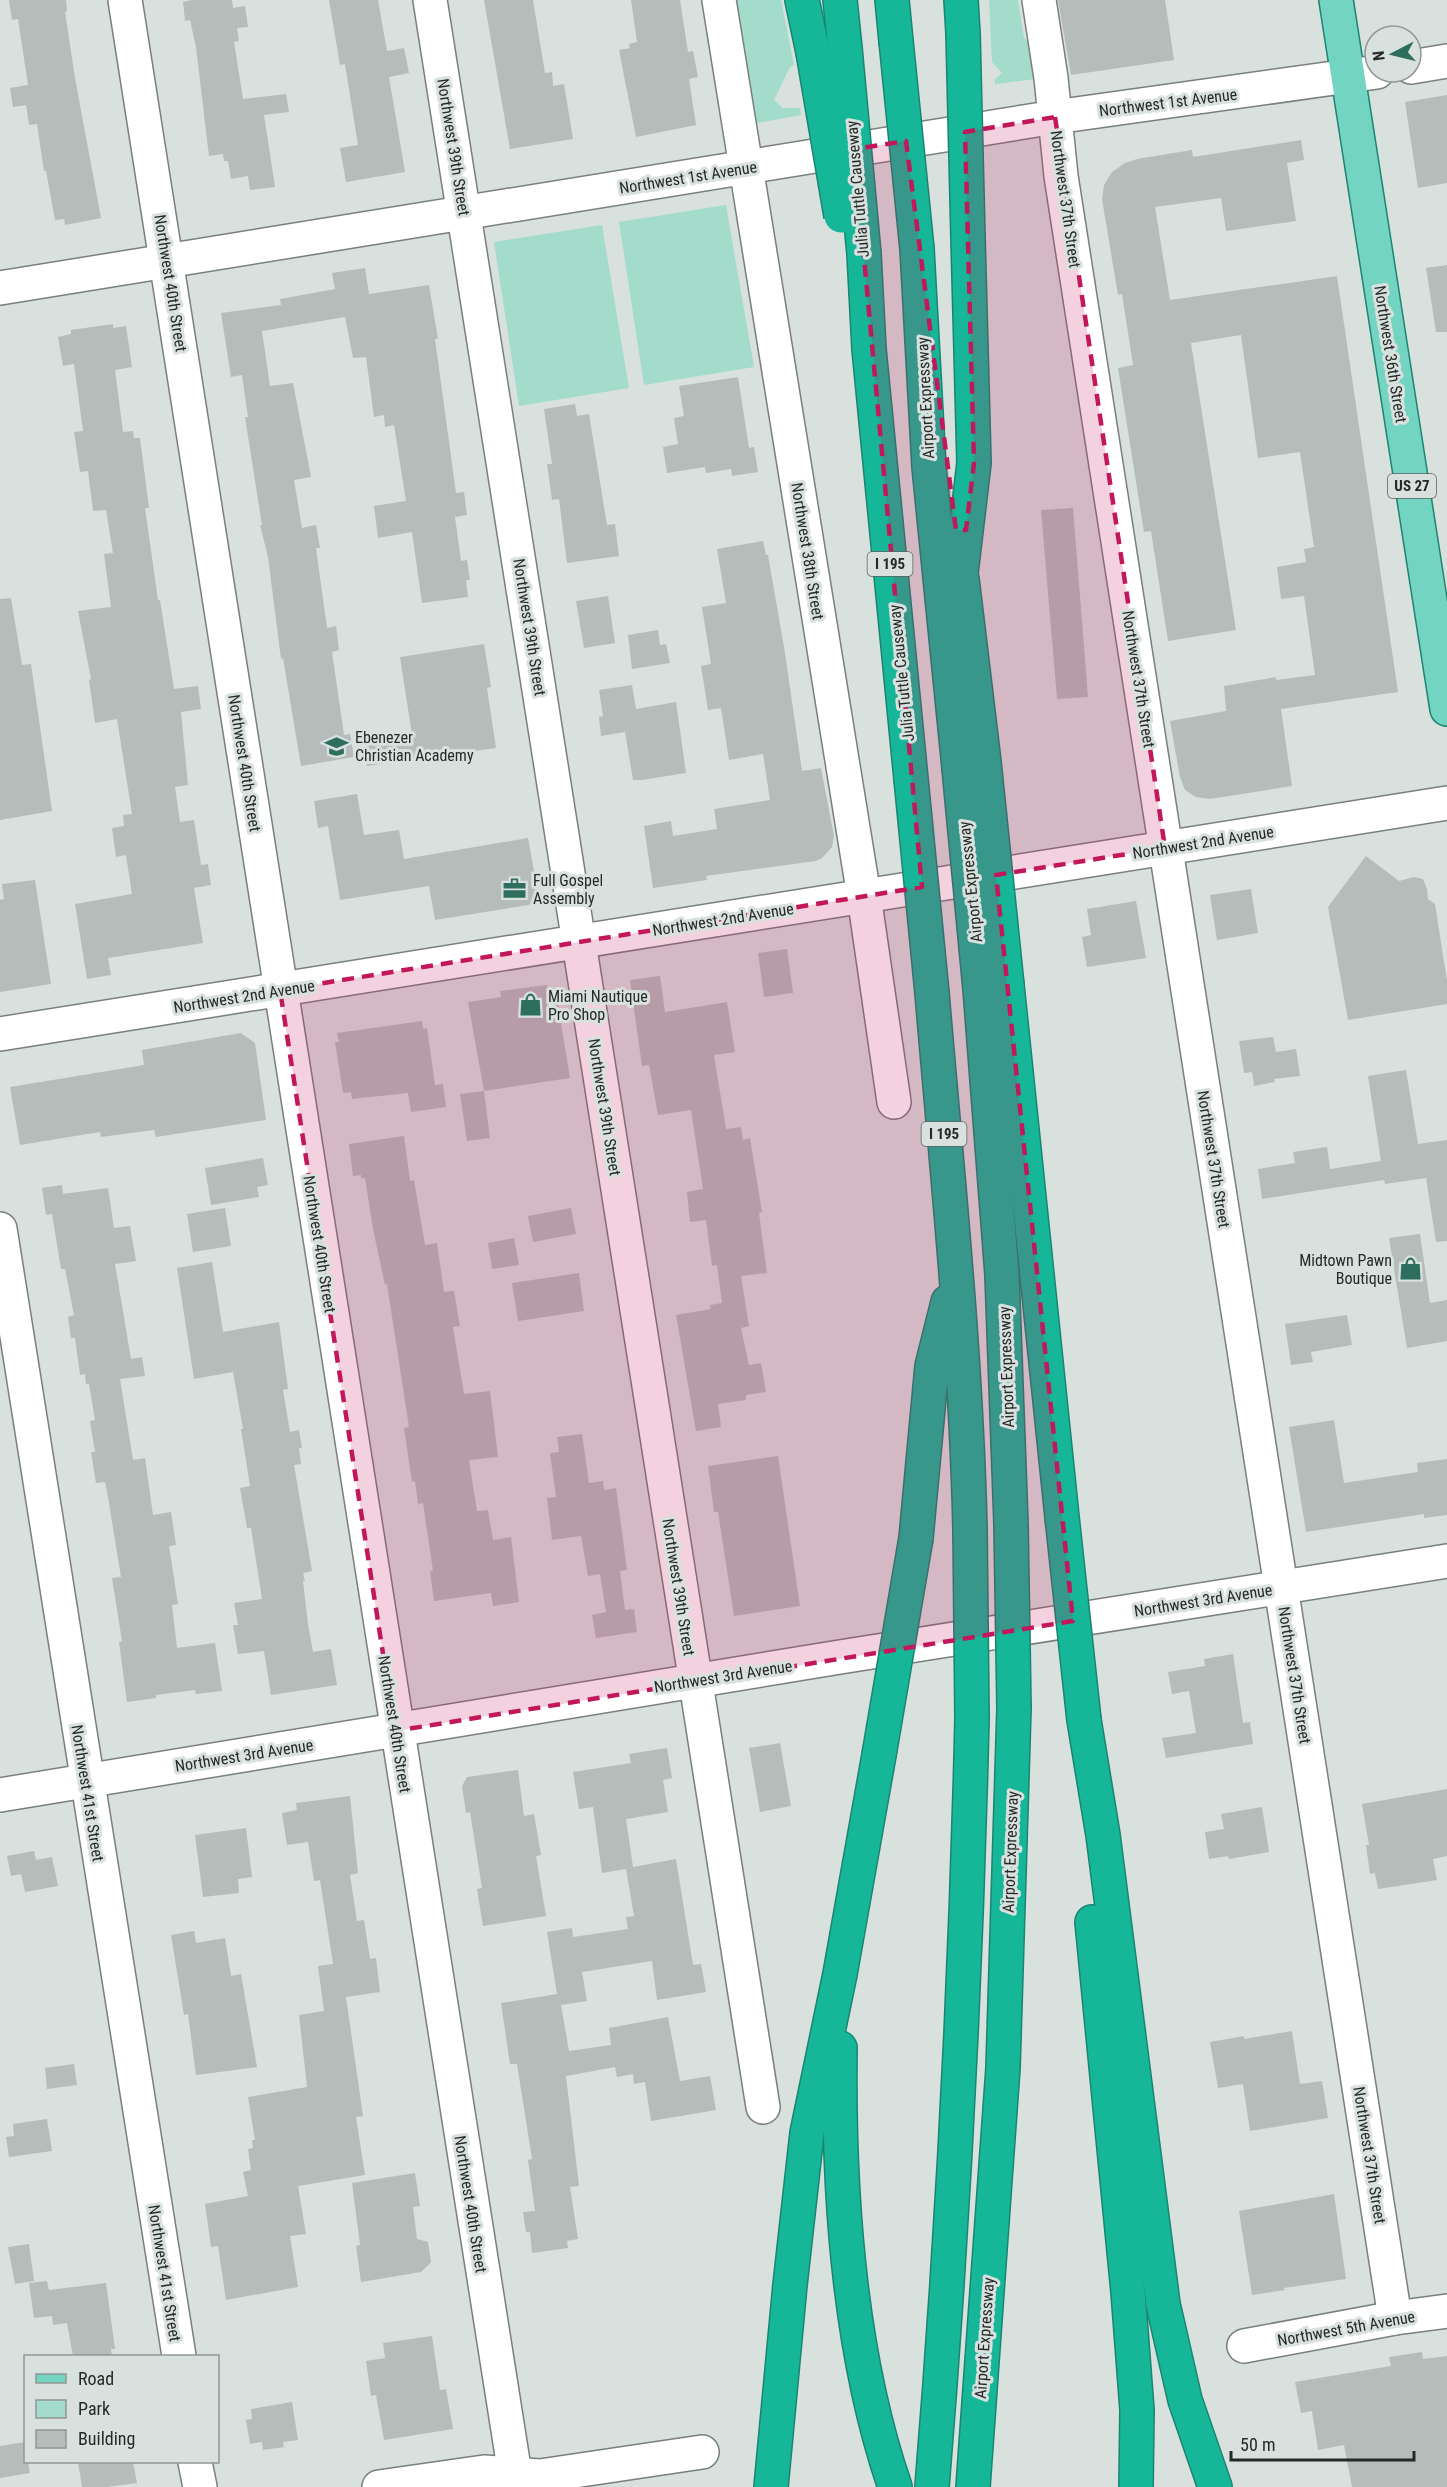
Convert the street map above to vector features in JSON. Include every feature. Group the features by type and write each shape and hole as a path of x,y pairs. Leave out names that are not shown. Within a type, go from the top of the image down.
{"highway":[{"path":"802,0 856,255"},
{"name":"Julia Tuttle Causeway","path":"840,0 845,48 856,255 869,349 932,993 955,1274"},
{"path":"892,0 917,249 961,573 972,765 993,987 1062,1517 1084,1720 1103,1835 1163,2304 1185,2400 1215,2487"},
{"path":"961,0 974,463 961,573"},
{"name":"Airport Expressway","path":"917,249 929,467 972,765"},
{"name":"Airport Expressway","path":"973,2487 1003,2068 1014,1708 1011,1524 993,987"},
{"path":"932,2487 961,2035 972,1718 968,1461 955,1274"},
{"path":"771,2487 807,2133 840,1974 916,1538 932,1366 955,1274"},
{"path":"1084,1720 1083,1838 1128,2292 1137,2410 1136,2487"},
{"path":"840,1974 840,2156 852,2291 862,2357 895,2487"}],"main road":[{"name":"Northwest 36th Street","path":"1336,0 1363,74"},
{"name":"Northwest 36th Street","path":"1364,84 1447,709"}],"street":[{"name":"Northwest 40th Street","path":"125,0 168,261 395,1731 516,2481"},
{"name":"Northwest 39th Street","path":"430,0 694,1681 764,2107"},
{"name":"Northwest 38th Street","path":"719,0 864,896 894,1102"},
{"name":"Northwest 37th Street","path":"1039,0 1061,176 1395,2318"},
{"path":"1423,65 1447,61"},
{"name":"Northwest 1st Avenue","path":"0,288 1055,117 1363,74"},
{"name":"Northwest 2nd Avenue","path":"0,1034 1447,803"},
{"name":"Northwest 41st Street","path":"0,1229 179,2355"},
{"name":"Northwest 3rd Avenue","path":"0,1795 1447,1561"},
{"name":"Northwest 5th Avenue","path":"1244,2346 1395,2318 1447,2311"},
{"path":"379,2487 483,2472 516,2481 702,2452"},
{"path":"195,2463 200,2487"}],"highlighted area":[{"path":"1055,117 1165,848 996,875 1073,1621 395,1731 280,990 922,887 854,149 906,141 956,530 966,530 974,463 965,132"}],"green space":[{"path":"732,0 781,0 794,65 790,67 774,100 783,108 800,108 801,115 752,124"},
{"path":"989,0 1018,0 1024,38 1035,49 1036,79 995,84 995,79 1002,73 992,62"},
{"path":"726,205 754,367 644,385 619,222"},
{"path":"602,225 629,388 519,406 494,242"}],"building":[{"path":"9,0 66,0 67,11 65,12 75,78 101,218 65,225 64,219 55,220 37,124 29,125 26,105 13,107 10,88 28,85 18,19 12,20"},
{"path":"232,0 233,8 245,6 248,27 237,28 239,41 234,42 243,99 286,94 289,112 264,115 275,187 250,190 248,176 231,179 228,161 224,161 223,154 209,156 196,47 190,20 185,21 183,2"},
{"path":"329,0 378,0 387,51 404,48 409,73 389,77 405,172 346,182 340,148 358,145 345,64 340,65"},
{"path":"484,0 533,0 545,73 552,72 553,86 564,84 573,139 510,149"},
{"path":"631,0 680,0 688,52 693,51 698,77 689,79 696,125 636,137 619,50 630,48 629,44 637,42"},
{"path":"1058,0 1165,0 1174,60 1071,75"},
{"path":"1447,95 1447,183 1418,188 1405,102"},
{"path":"1301,140 1304,160 1287,163 1296,221 1226,231 1221,198 1155,207 1170,300 1337,276 1398,692 1281,709 1292,786 1210,799 1196,797 1185,790 1180,777 1170,721 1226,711 1224,686 1276,677 1276,680 1315,675 1304,596 1281,599 1277,567 1306,562 1304,549 1314,547 1300,452 1258,458 1241,335 1191,343 1236,630 1168,641 1151,531 1144,532 1118,368 1133,365 1122,294 1118,295 1102,199 1104,185 1112,172 1125,163 1137,159 1192,150 1193,157"},
{"path":"1447,265 1447,332 1436,332 1426,268"},
{"path":"365,268 369,294 429,285 438,339 435,339 456,493 464,492 467,515 455,517 461,561 467,560 470,580 466,580 468,597 422,603 412,532 378,538 374,506 406,501 394,425 385,427 384,415 374,417 366,357 353,358 345,317 262,331 270,386 293,383 311,477 294,480 302,528 316,525 320,548 316,548 327,628 336,626 339,650 332,652 344,735 350,734 354,757 301,766 283,658 281,659 268,557 260,525 262,525 245,417 248,417 242,375 231,377 221,313 281,305 280,299 335,289 332,273"},
{"path":"113,324 113,328 126,326 132,367 115,370 123,432 133,431 134,438 140,438 149,508 145,508 174,689 198,686 201,709 181,712 188,785 175,787 180,822 194,820 201,865 208,864 211,885 194,888 203,943 108,958 111,975 87,979 75,904 132,894 126,855 116,857 112,828 124,826 123,815 132,814 117,719 95,723 89,680 91,679 78,611 111,607 104,554 113,553 106,510 93,511 88,471 80,472 74,432 83,431 74,364 63,366 58,337 71,334 71,330"},
{"path":"738,377 749,448 754,447 758,472 732,476 731,469 706,473 705,467 667,473 663,447 678,444 674,418 684,416 679,386"},
{"path":"575,404 577,416 589,414 607,525 615,524 619,556 567,563 559,499 552,500 547,464 552,464 544,409"},
{"path":"1073,508 1088,697 1057,699 1041,510"},
{"path":"763,541 766,555 768,555 785,653 802,771 821,768 834,836 832,847 816,861 706,876 707,880 653,888 644,826 671,821 673,836 717,829 714,809 770,800 763,754 729,760 721,708 708,710 701,666 711,664 702,607 726,603 717,549"},
{"path":"608,596 615,643 584,648 576,601"},
{"path":"11,598 22,665 31,664 52,811 0,820 0,599"},
{"path":"658,630 660,645 666,644 670,663 632,669 628,635"},
{"path":"484,644 491,687 487,688 496,748 367,766 363,742 412,735 400,657"},
{"path":"632,685 636,709 676,702 686,773 633,780 625,732 601,736 599,717 603,716 599,690"},
{"path":"357,794 364,835 399,830 404,859 528,838 538,893 529,905 435,920 429,886 340,900 328,826 318,828 314,801"},
{"path":"1366,856 1399,881 1414,877 1423,879 1428,899 1435,904 1447,981 1447,1004 1348,1020 1328,907"},
{"path":"35,880 51,984 0,992 0,900 4,899 2,884"},
{"path":"1251,889 1258,933 1217,940 1210,895"},
{"path":"1136,901 1146,958 1087,967 1082,937 1091,935 1087,909"},
{"path":"787,949 793,993 764,997 758,953"},
{"path":"660,976 665,1012 727,1002 735,1052 714,1055 726,1129 741,1127 743,1140 750,1138 762,1212 759,1213 767,1273 741,1276 749,1326 741,1328 749,1365 761,1363 766,1392 746,1395 746,1400 718,1404 721,1427 696,1431 676,1315 711,1309 710,1305 722,1303 717,1265 712,1266 706,1220 690,1222 687,1192 703,1189 691,1110 658,1115 649,1065 642,1066 630,980"},
{"path":"546,985 556,993 570,1078 484,1091 468,1002 501,997 500,991"},
{"path":"422,1021 423,1029 427,1028 435,1085 443,1084 446,1107 411,1112 408,1093 352,1099 351,1092 343,1093 335,1042 339,1042 337,1033"},
{"path":"241,1033 255,1043 266,1120 156,1137 154,1130 101,1137 100,1132 20,1145 10,1087 144,1065 142,1050"},
{"path":"1273,1037 1276,1052 1296,1049 1300,1076 1274,1079 1275,1082 1254,1086 1252,1072 1244,1073 1239,1041"},
{"path":"1406,1070 1418,1144 1447,1140 1447,1241 1436,1242 1426,1178 1385,1184 1384,1180 1262,1199 1258,1169 1295,1163 1293,1152 1327,1147 1330,1169 1381,1161 1368,1076"},
{"path":"484,1091 490,1138 467,1141 460,1094"},
{"path":"404,1136 410,1181 414,1180 425,1245 437,1243 444,1292 454,1291 460,1326 453,1327 464,1394 490,1391 498,1457 469,1460 477,1511 488,1510 493,1540 511,1537 519,1602 493,1606 491,1593 434,1601 430,1571 433,1571 423,1503 418,1504 415,1481 412,1482 404,1428 409,1427 387,1284 385,1285 373,1229 365,1178 361,1178 361,1175 353,1176 349,1144"},
{"path":"263,1158 268,1185 257,1187 259,1197 211,1205 205,1168"},
{"path":"62,1185 63,1194 108,1188 114,1228 130,1226 136,1261 115,1264 131,1359 142,1357 145,1376 120,1379 133,1460 145,1458 153,1515 171,1512 176,1545 169,1546 178,1604 172,1605 177,1648 215,1643 222,1691 196,1694 195,1690 156,1695 156,1698 127,1702 119,1642 122,1641 112,1578 121,1577 107,1491 105,1482 96,1483 91,1452 95,1452 90,1421 95,1420 89,1384 86,1384 85,1374 80,1375 75,1338 71,1338 68,1317 74,1315 65,1269 61,1269 52,1214 46,1215 42,1188"},
{"path":"225,1208 231,1246 193,1252 187,1214"},
{"path":"571,1208 576,1234 533,1242 528,1216"},
{"name":"Midtown Pawn Boutique","path":"1420,1234 1430,1303 1447,1300 1447,1341 1407,1348 1389,1238"},
{"path":"514,1238 519,1265 492,1269 488,1243"},
{"path":"212,1262 223,1332 279,1322 288,1389 283,1390 290,1432 299,1430 302,1448 299,1448 301,1464 294,1465 312,1571 303,1573 308,1624 313,1652 331,1649 337,1685 271,1695 264,1651 238,1654 233,1625 238,1625 234,1603 262,1599 251,1528 247,1528 240,1488 250,1486 241,1429 243,1429 233,1372 194,1379 177,1268"},
{"path":"579,1273 584,1311 518,1321 512,1283"},
{"path":"1347,1315 1352,1345 1311,1352 1313,1362 1291,1365 1285,1324"},
{"path":"1334,1420 1344,1483 1418,1472 1417,1463 1447,1459 1447,1515 1424,1518 1424,1514 1306,1532 1289,1427"},
{"path":"582,1434 589,1483 603,1481 604,1490 616,1488 627,1570 620,1571 625,1610 634,1609 637,1632 596,1638 592,1615 606,1612 600,1574 588,1576 581,1536 552,1540 547,1498 556,1497 550,1453 559,1452 557,1437"},
{"path":"778,1456 800,1606 734,1616 718,1512 714,1512 708,1466"},
{"path":"1233,1654 1243,1723 1250,1722 1253,1744 1166,1758 1162,1738 1196,1733 1189,1691 1172,1694 1168,1672 1205,1666 1204,1659"},
{"path":"780,1743 791,1806 760,1812 749,1748"},
{"path":"667,1748 672,1778 663,1780 668,1812 626,1819 633,1867 676,1859 693,1965 701,1964 706,1992 657,2000 652,1961 582,1972 587,2001 561,2005 569,2051 611,2045 609,2028 668,2017 680,2081 710,2076 716,2110 651,2121 645,2082 634,2084 633,2074 617,2077 615,2067 566,2076 579,2186 570,2187 578,2239 567,2241 568,2248 532,2253 530,2232 526,2232 523,2212 535,2211 528,2160 532,2159 517,2064 510,2064 501,2003 557,1994 547,1932 572,1928 573,1937 628,1929 626,1917 634,1916 626,1869 602,1873 593,1807 579,1809 573,1772 631,1763 629,1754"},
{"path":"518,1770 524,1816 534,1814 541,1855 536,1856 546,1916 483,1926 477,1889 482,1888 470,1812 466,1813 462,1786 467,1777"},
{"path":"1447,1789 1447,1856 1433,1859 1437,1880 1378,1889 1375,1873 1370,1874 1366,1845 1369,1845 1362,1804"},
{"path":"350,1796 358,1873 350,1875 357,1921 364,1920 370,1959 376,1958 380,1992 346,1997 363,2116 356,2117 365,2175 298,2186 306,2234 290,2236 298,2287 226,2300 218,2246 211,2247 205,2204 248,2196 243,2172 251,2170 248,2149 253,2148 252,2140 255,2140 248,2097 307,2087 299,2015 324,2011 318,1966 333,1964 320,1880 314,1881 308,1842 287,1845 282,1813 297,1810 296,1803"},
{"path":"1262,1807 1269,1852 1229,1859 1228,1856 1209,1859 1205,1832 1224,1829 1221,1814"},
{"path":"246,1828 252,1877 238,1879 239,1893 203,1897 195,1835"},
{"path":"34,1851 36,1860 52,1857 58,1886 25,1892 21,1874 11,1876 7,1856"},
{"path":"194,1931 196,1943 225,1938 231,1976 241,1974 257,2067 196,2075 188,2014 184,2015 171,1935"},
{"path":"1292,2031 1300,2084 1322,2081 1328,2118 1250,2131 1243,2084 1218,2088 1210,2042"},
{"path":"74,2064 77,2085 47,2089 45,2068"},
{"path":"47,2119 52,2151 9,2157 6,2137 14,2136 13,2124"},
{"path":"415,2173 420,2206 413,2207 417,2239 428,2242 431,2262 421,2272 361,2282 356,2246 360,2245 352,2183"},
{"path":"1334,2194 1346,2279 1252,2295 1239,2211"},
{"path":"29,2244 34,2281 15,2284 8,2247"},
{"path":"47,2281 49,2290 106,2283 115,2349 111,2349 112,2355 73,2355 67,2323 53,2325 52,2316 34,2318 29,2283"},
{"path":"432,2336 440,2390 446,2389 453,2429 384,2440 376,2395 371,2396 366,2361 385,2358 383,2343"},
{"path":"1422,2352 1423,2359 1447,2356 1447,2487 1352,2487 1344,2445 1318,2450 1312,2411 1301,2413 1295,2382 1391,2366 1389,2357"},
{"path":"292,2402 298,2440 283,2442 284,2447 263,2450 262,2442 250,2444 246,2420 252,2419 251,2409"},
{"path":"24,2442 24,2463 28,2463 30,2473 0,2478 0,2446"},
{"path":"78,2463 133,2463 137,2483 107,2487 82,2487"}],"place":[{"name":"Ebenezer Christian Academy","path":"337,746"},
{"name":"Full Gospel Assembly","path":"515,889"},
{"name":"Miami Nautique Pro Shop","path":"530,1005"},
{"name":"Midtown Pawn Boutique","path":"1410,1269"}]}
